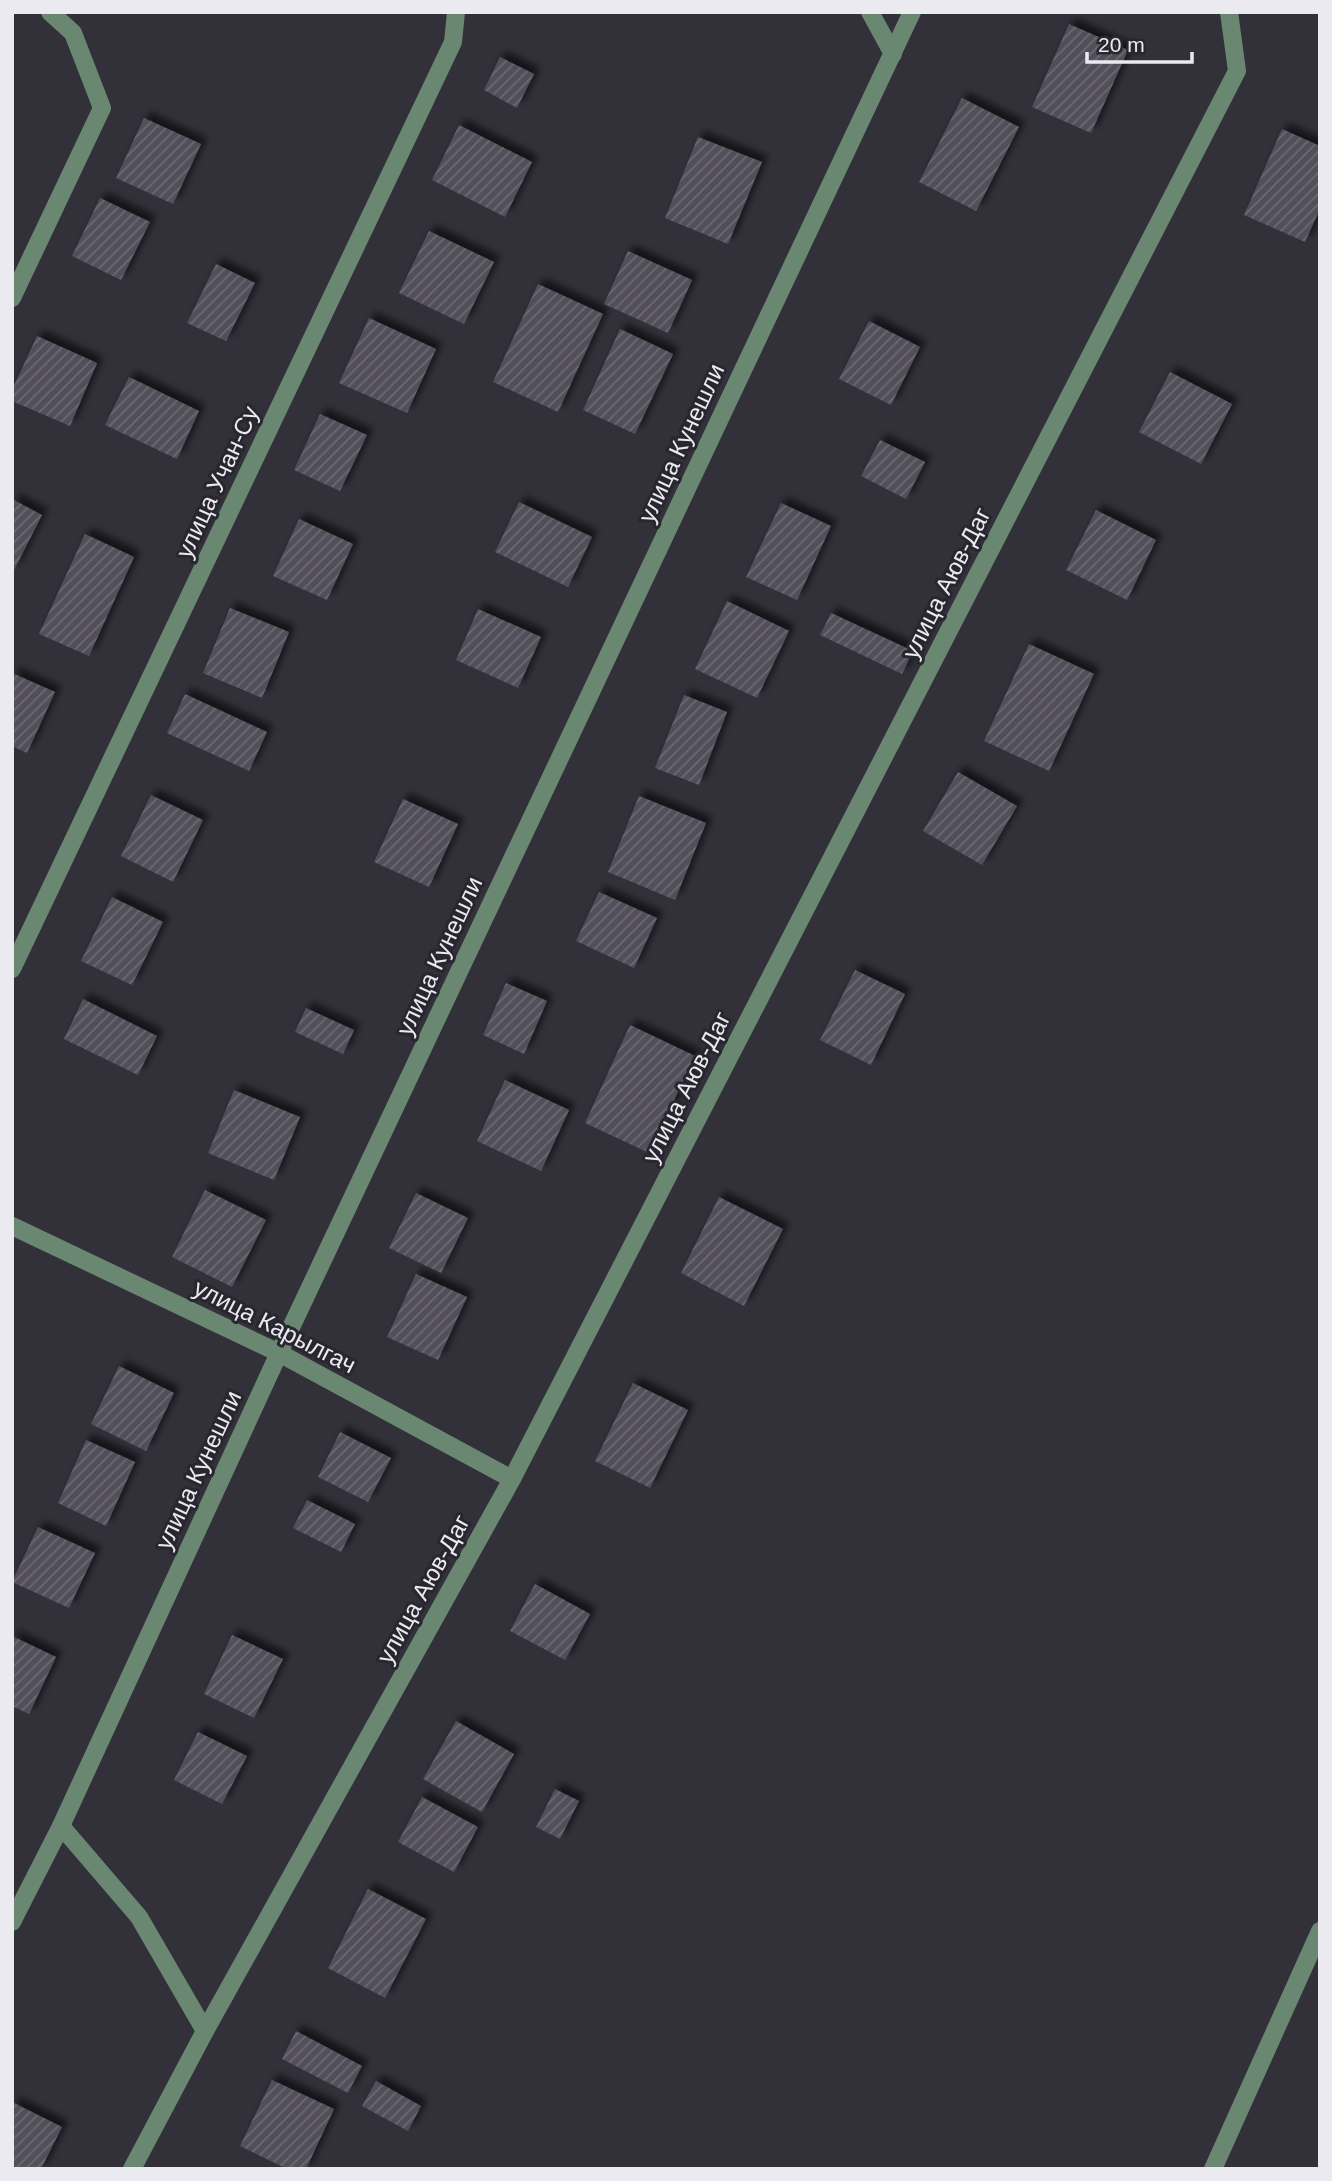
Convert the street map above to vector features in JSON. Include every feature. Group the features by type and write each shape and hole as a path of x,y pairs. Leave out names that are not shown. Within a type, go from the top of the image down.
{"street":[{"path":"12,298 102,108 73,33 50,12"},
{"name":"улица Учан-Су","path":"12,969 453,42 456,12"},
{"path":"870,12 893,54"},
{"name":"улица Кунешли","path":"12,1922 61,1826 279,1353 912,12"},
{"name":"улица Аюв-Даг","path":"132,2169 205,2031 512,1479 1237,71 1228,12"},
{"name":"улица Карылгач","path":"12,1226 279,1353 512,1479"},
{"path":"61,1826 139,1917 205,2031"},
{"path":"1213,2169 1320,1931"}],"building":[{"path":"1069,24 1128,50 1091,133 1032,107"},
{"path":"500,57 534,74 517,108 484,90"},
{"path":"962,98 1019,127 976,211 919,182"},
{"path":"144,118 201,144 173,204 116,178"},
{"path":"459,125 532,162 505,217 432,180"},
{"path":"1282,129 1320,146 1320,209 1305,242 1244,215"},
{"path":"698,137 762,162 728,244 665,218"},
{"path":"100,198 150,222 121,280 72,256"},
{"path":"429,231 494,262 464,324 399,293"},
{"path":"628,251 692,280 668,333 604,304"},
{"path":"216,264 255,283 226,341 187,323"},
{"path":"538,284 603,314 558,412 493,382"},
{"path":"369,318 436,349 407,413 339,383"},
{"path":"869,321 920,347 891,405 839,379"},
{"path":"620,329 673,354 635,434 583,410"},
{"path":"37,336 97,363 70,426 12,401 12,390"},
{"path":"1170,372 1232,404 1201,464 1139,432"},
{"path":"129,377 199,411 177,459 105,425"},
{"path":"320,414 367,435 340,491 294,470"},
{"path":"880,440 925,462 906,499 861,476"},
{"path":"12,499 42,515 12,574"},
{"path":"519,502 592,537 568,587 495,552"},
{"path":"781,503 831,526 797,600 746,577"},
{"path":"1096,510 1156,540 1127,600 1066,570"},
{"path":"299,519 353,544 327,600 273,576"},
{"path":"85,534 134,557 89,656 39,634"},
{"path":"727,601 789,631 757,698 695,669"},
{"path":"230,608 289,632 262,698 203,673"},
{"path":"478,609 541,637 518,688 456,660"},
{"path":"831,613 913,651 902,674 820,635"},
{"path":"1029,644 1094,674 1049,771 984,741"},
{"path":"12,673 55,692 27,753 12,746"},
{"path":"185,694 267,732 249,771 167,733"},
{"path":"684,695 727,712 699,785 655,768"},
{"path":"958,772 1017,806 982,865 923,831"},
{"path":"151,795 203,820 173,882 121,856"},
{"path":"639,796 706,823 675,900 608,872"},
{"path":"403,799 458,824 429,887 374,862"},
{"path":"599,892 657,918 634,968 576,941"},
{"path":"112,897 163,922 132,985 81,961"},
{"path":"855,970 905,994 871,1065 820,1040"},
{"path":"506,983 547,1001 524,1054 483,1035"},
{"path":"83,999 157,1036 138,1075 64,1039"},
{"path":"306,1008 354,1030 343,1054 295,1032"},
{"path":"630,1025 695,1056 649,1153 585,1123"},
{"path":"505,1080 569,1110 541,1171 477,1141"},
{"path":"234,1090 300,1117 274,1180 208,1153"},
{"path":"205,1190 266,1220 232,1287 172,1257"},
{"path":"416,1193 468,1218 441,1273 389,1248"},
{"path":"719,1197 783,1229 744,1306 681,1273"},
{"path":"416,1274 467,1297 438,1360 387,1337"},
{"path":"119,1366 174,1393 146,1451 91,1424"},
{"path":"633,1383 688,1410 650,1488 595,1461"},
{"path":"340,1432 391,1458 368,1502 318,1477"},
{"path":"86,1440 135,1462 106,1526 58,1503"},
{"path":"307,1500 355,1524 341,1552 293,1528"},
{"path":"38,1527 95,1553 69,1608 12,1582"},
{"path":"535,1584 590,1614 565,1660 510,1631"},
{"path":"232,1635 283,1659 254,1718 204,1694"},
{"path":"12,1636 56,1657 29,1714 12,1706"},
{"path":"456,1721 514,1754 482,1812 423,1779"},
{"path":"198,1732 247,1756 222,1804 174,1780"},
{"path":"555,1789 579,1801 560,1839 536,1827"},
{"path":"422,1797 478,1827 454,1872 398,1842"},
{"path":"368,1889 426,1919 385,1998 328,1968"},
{"path":"296,2031 362,2066 348,2093 282,2059"},
{"path":"272,2080 334,2109 306,2169 287,2169 240,2146"},
{"path":"376,2081 421,2106 408,2131 362,2106"},
{"path":"12,2102 62,2127 41,2169 12,2169"}]}
